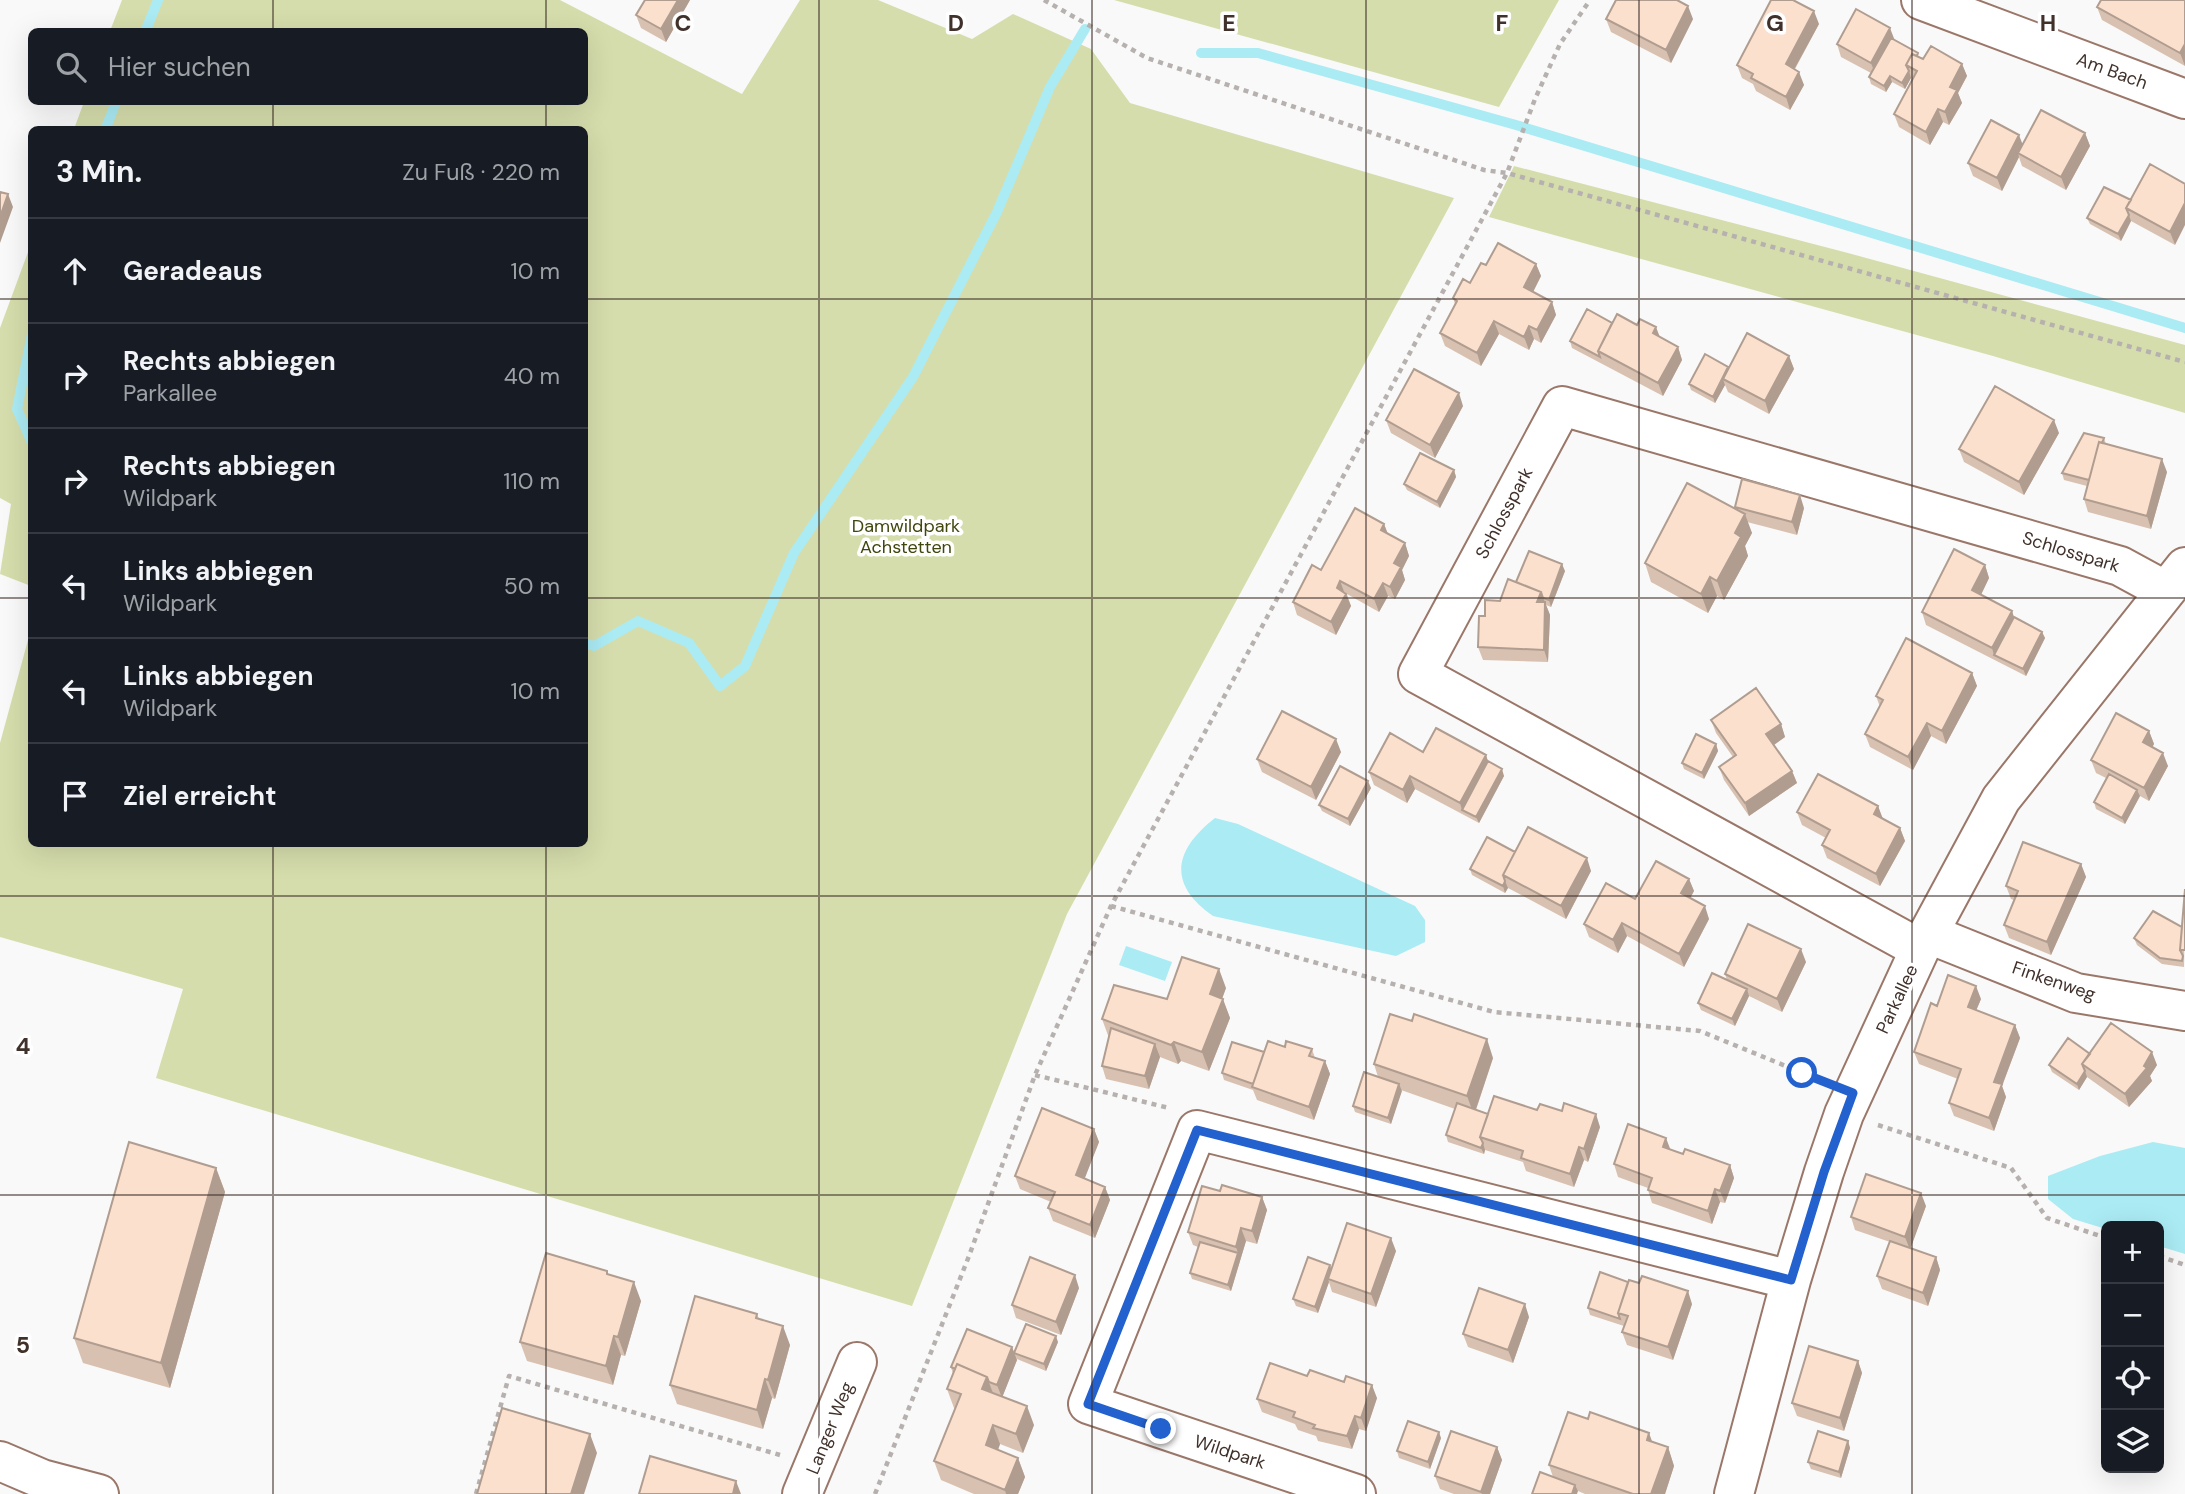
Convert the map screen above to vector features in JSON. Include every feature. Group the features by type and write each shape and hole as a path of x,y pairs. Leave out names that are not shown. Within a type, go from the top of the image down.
{"street":[{"name":"Am Bach","path":"1921,0 2185,99"},
{"name":"Schlosspark","path":"1924,942 1418,674 1562,406 2120,566 2180,573"},
{"name":"Parkallee","path":"1734,1494 1791,1280 1848,1103 1924,942 2000,799 2180,573"},
{"name":"Finkenweg","path":"1924,942 2076,993 2185,1011"},
{"path":"1197,1130 1791,1280"},
{"name":"Wildpark","path":"1197,1130 1088,1404 1356,1494"},
{"name":"Langer Weg","path":"808,1480 857,1362"},
{"path":"0,1461 39,1486 99,1494"}],"path":[{"path":"1044,0 1146,58 1484,170 1507,173 2185,362"},
{"path":"875,1494 969,1256 1035,1076 1111,906 1507,173 1535,99 1560,44 1590,0"},
{"path":"1111,906 1494,1012 1700,1031 1848,1103 2011,1168 2047,1217 2101,1236"},
{"path":"1035,1076 1171,1109 1197,1130"},
{"path":"2164,1258 2185,1265"},
{"path":"476,1494 509,1376 808,1480"}],"green space":[{"name":"Damwildpark Achstetten","path":"122,0 560,0 742,94 800,0 878,0 972,39 1013,14 1091,49 1130,103 1454,198 1067,914 912,1306 156,1078 183,989 0,937 0,743 28,640 28,847 588,847 588,126 75,126 83,105 588,105 588,28 111,28"},
{"path":"1114,0 1559,0 1499,107"},
{"path":"1514,166 2185,345 2185,413 1993,356 1489,217"},
{"path":"28,252 28,585 0,574 11,504 0,498 0,328"}],"water":[{"path":"1215,818 1238,824 1415,906 1425,920 1425,942 1396,956 1213,916 1188,892 1181,867 1191,842"},
{"path":"1126,946 1172,962 1165,981 1119,965"},
{"path":"2153,1142 2185,1148 2185,1254 2164,1248 2164,1221 2101,1221 2101,1227 2073,1219 2048,1199 2048,1176 2100,1156"}],"building":[{"path":"645,0 678,0 661,29 636,15"},
{"path":"1616,0 1677,0 1688,6 1666,50 1606,19"},
{"path":"1771,0 1793,0 1814,11 1786,64 1799,72 1786,97 1751,78 1753,74 1737,65"},
{"path":"2101,0 2185,0 2185,44 2180,53 2097,7"},
{"path":"1856,9 1890,28 1871,63 1837,44"},
{"path":"1891,38 1918,53 1917,56 1912,54 1906,65 1909,71 1902,83 1890,76 1884,86 1869,77"},
{"path":"1931,46 1962,64 1950,87 1957,90 1945,112 1938,109 1926,132 1894,114 1917,71 1906,65 1912,54 1923,59"},
{"path":"2041,110 2085,133 2061,177 2018,153"},
{"path":"1991,120 2019,135 1997,178 1968,163"},
{"path":"2150,164 2185,184 2185,203 2170,232 2126,208"},
{"path":"2104,187 2131,200 2126,208 2129,215 2118,234 2087,218"},
{"path":"0,192 8,194 0,217"},
{"path":"1498,243 1536,264 1524,287 1552,302 1537,330 1529,326 1524,337 1494,321 1477,353 1440,333 1457,301 1453,298 1463,279 1470,283 1481,263 1486,265"},
{"path":"1587,309 1612,323 1598,351 1600,357 1570,341"},
{"path":"1617,314 1637,325 1640,319 1656,327 1653,333 1678,347 1658,383 1598,351"},
{"path":"1747,333 1789,356 1765,401 1723,379"},
{"path":"1705,354 1728,367 1713,397 1689,384"},
{"path":"1414,369 1459,393 1430,445 1386,420"},
{"path":"1995,386 2054,420 2019,482 1959,449"},
{"path":"2084,433 2104,438 2102,443 2099,442 2089,480 2062,473"},
{"path":"2099,442 2162,459 2147,516 2084,499"},
{"path":"1420,453 1454,470 1437,502 1404,484"},
{"path":"1742,479 1800,495 1792,522 1735,507"},
{"path":"1687,483 1745,514 1735,533 1741,537 1717,581 1710,577 1701,594 1645,563"},
{"path":"1355,508 1384,524 1381,530 1405,543 1394,563 1401,567 1390,587 1383,583 1374,599 1340,581 1337,588 1346,594 1331,622 1293,602 1312,565 1321,570"},
{"path":"1954,549 1985,565 1972,590 2012,611 1992,648 1922,612"},
{"path":"1529,551 1562,564 1549,600 1543,598 1541,592 1516,582"},
{"path":"1508,579 1541,592 1537,602 1545,602 1544,650 1478,647 1479,616 1485,616 1485,600 1500,601"},
{"path":"2014,617 2042,632 2023,669 1994,655"},
{"path":"1906,638 1972,673 1942,731 1927,723 1908,757 1865,734 1883,700 1876,696"},
{"path":"1756,688 1781,724 1766,734 1792,771 1745,803 1719,767 1736,755 1711,720"},
{"path":"1282,711 1336,739 1311,787 1257,759"},
{"path":"2116,713 2149,731 2143,742 2163,753 2144,788 2091,760"},
{"path":"1436,728 1486,755 1460,803 1410,776 1403,790 1369,772 1390,733 1423,752"},
{"path":"1696,734 1716,744 1702,773 1682,763"},
{"path":"1488,761 1502,769 1476,817 1462,810"},
{"path":"1340,766 1368,781 1348,819 1319,805"},
{"path":"1818,774 1878,806 1874,814 1900,828 1876,874 1822,845 1830,830 1797,812"},
{"path":"2109,774 2137,790 2122,818 2094,802"},
{"path":"1528,827 1587,858 1561,906 1503,875"},
{"path":"1487,837 1515,852 1503,875 1503,886 1470,869"},
{"path":"2023,842 2081,864 2047,942 2004,925 2018,891 2006,886"},
{"path":"1656,861 1689,879 1681,893 1705,906 1679,954 1622,923 1613,940 1584,924 1606,883 1635,899"},
{"path":"2185,889 2185,950 2180,950"},
{"path":"2153,911 2182,927 2182,961 2160,958 2134,938"},
{"path":"1748,924 1801,949 1777,999 1725,974"},
{"path":"1182,957 1219,969 1210,994 1223,999 1202,1052 1174,1042 1171,1045 1102,1019 1114,985 1167,999"},
{"path":"1712,973 1747,989 1732,1019 1698,1003"},
{"path":"1948,975 1976,986 1968,1007 2015,1025 1994,1082 2002,1084 1989,1118 1949,1103 1961,1069 1914,1052 1931,1003 1937,1006"},
{"path":"1390,1014 1412,1021 1414,1014 1487,1039 1467,1096 1374,1064"},
{"path":"2111,1023 2152,1052 2144,1066 2147,1068 2125,1094 2082,1064"},
{"path":"1111,1028 1155,1044 1145,1076 1102,1066"},
{"path":"2068,1038 2090,1054 2082,1064 2085,1071 2077,1084 2049,1065"},
{"path":"1268,1041 1285,1047 1286,1041 1312,1049 1309,1056 1325,1061 1309,1107 1252,1087"},
{"path":"1232,1042 1264,1052 1253,1084 1222,1073"},
{"path":"1364,1072 1399,1084 1388,1118 1353,1106"},
{"path":"1494,1096 1537,1110 1540,1104 1562,1111 1564,1103 1596,1114 1584,1149 1579,1147 1570,1174 1521,1158 1523,1151 1480,1137"},
{"path":"1457,1103 1488,1114 1480,1137 1483,1143 1481,1148 1446,1135"},
{"path":"1042,1108 1094,1129 1076,1175 1105,1187 1090,1225 1048,1208 1055,1192 1015,1176"},
{"path":"1628,1124 1666,1138 1663,1147 1683,1154 1685,1149 1730,1165 1720,1191 1715,1189 1708,1211 1648,1190 1652,1178 1614,1164"},
{"path":"129,1142 216,1168 161,1363 74,1338"},
{"path":"1866,1174 1921,1193 1905,1237 1851,1217"},
{"path":"1222,1185 1262,1197 1252,1231 1241,1228 1236,1247 1188,1232 1202,1186 1220,1191"},
{"path":"1347,1223 1391,1238 1371,1294 1328,1279"},
{"path":"1890,1241 1936,1257 1923,1293 1877,1276"},
{"path":"1200,1242 1238,1253 1228,1285 1190,1273"},
{"path":"546,1253 634,1282 618,1337 614,1336 606,1366 520,1342"},
{"path":"1030,1257 1075,1275 1056,1322 1012,1305"},
{"path":"1308,1257 1330,1265 1315,1307 1293,1299"},
{"path":"1600,1272 1628,1282 1618,1313 1620,1319 1588,1308"},
{"path":"1642,1276 1688,1291 1668,1347 1622,1332 1628,1316 1618,1313 1629,1280 1639,1283"},
{"path":"1479,1288 1525,1304 1508,1350 1463,1334"},
{"path":"695,1296 757,1314 756,1318 783,1326 757,1410 670,1385"},
{"path":"1026,1324 1056,1336 1044,1364 1014,1353"},
{"path":"967,1329 1012,1347 997,1385 989,1382 987,1377 957,1364 955,1369 951,1367"},
{"path":"1809,1346 1858,1361 1840,1418 1792,1403"},
{"path":"1270,1363 1307,1376 1310,1370 1344,1382 1346,1376 1372,1385 1361,1418 1355,1416 1347,1436 1313,1428 1315,1425 1293,1417 1295,1412 1257,1399"},
{"path":"957,1364 987,1377 982,1389 1027,1406 1016,1434 993,1425 986,1445 1018,1458 1005,1490 934,1461 961,1394 947,1389"},
{"path":"502,1408 590,1434 571,1494 477,1494"},
{"path":"1568,1412 1588,1419 1590,1412 1649,1433 1647,1440 1668,1447 1651,1494 1633,1494 1549,1465"},
{"path":"1408,1421 1439,1432 1428,1462 1397,1451"},
{"path":"1451,1431 1497,1447 1481,1492 1435,1476"},
{"path":"1818,1431 1848,1441 1839,1472 1808,1462"},
{"path":"650,1456 736,1481 733,1494 639,1494"},
{"path":"1540,1472 1575,1485 1572,1494 1532,1494"}],"waterway":[{"path":"147,28 158,0"},
{"path":"588,644 594,646 638,621 689,643 720,686 745,666 794,553 913,377 997,212 1050,87 1085,29"},
{"path":"1201,53 1258,53 1516,125 2185,328"},
{"path":"107,126 115,105"},
{"path":"28,354 17,409 28,434"}],"route":[{"path":"1161,1429 1088,1404 1197,1130 1791,1280 1824,1172 1853,1093 1802,1073"}]}
